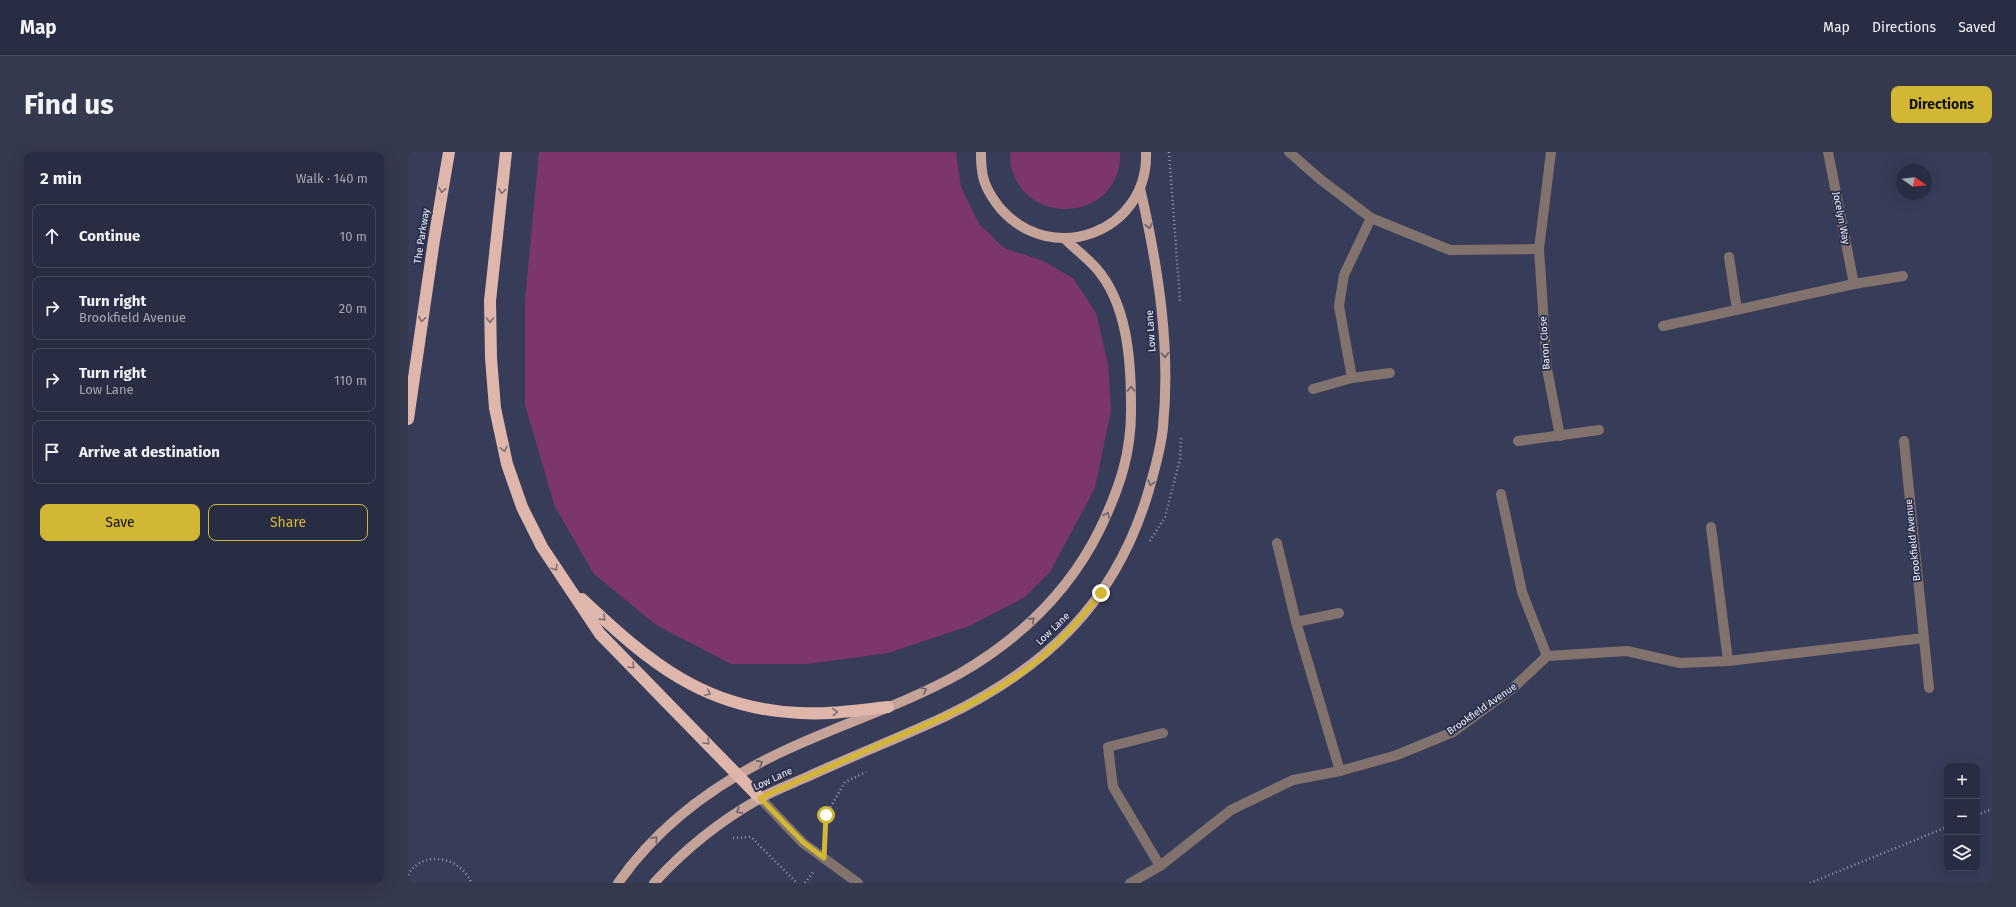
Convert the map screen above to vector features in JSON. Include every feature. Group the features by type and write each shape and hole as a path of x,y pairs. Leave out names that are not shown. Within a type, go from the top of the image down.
{"highway":[{"name":"The Parkway","path":"408,419 434,240 449,152"},
{"path":"506,152 490,300 491,358 495,408 507,464 522,507 542,547 600,634 739,774 760,798"},
{"path":"564,582 603,618 649,656 680,679 710,694 739,705 801,714 888,707"}],"main road":[{"path":"982,152 982,172 992,198 1011,221 1036,235 1065,239 1088,235 1110,225 1128,208 1140,188 1147,165 1146,152"},
{"name":"Low Lane","path":"654,883 697,842 724,820 760,798 943,718 984,697 1020,674 1051,649 1076,625 1105,587 1123,558 1140,520 1153,474 1163,429 1166,378 1162,311 1150,230 1140,188"},
{"name":"Low Lane","path":"618,883 629,868 667,827 701,799 739,774 787,749 888,707 956,675 992,654 1043,610 1070,579 1092,544 1109,510 1125,468 1132,425 1131,378 1124,330 1114,295 1096,268 1065,239"}],"street":[{"path":"1289,152 1320,179 1371,218 1450,250 1539,249"},
{"name":"Baron Close","path":"1551,152 1539,249 1547,369 1560,436"},
{"name":"Jocelyn Way","path":"1828,152 1854,284"},
{"path":"1352,378 1339,306 1344,274 1371,218"},
{"path":"1729,257 1737,310"},
{"path":"1664,326 1854,284 1903,276"},
{"path":"1313,389 1352,378 1390,372"},
{"path":"1518,441 1599,430"},
{"name":"Brookfield Avenue","path":"1904,441 1911,524 1929,688"},
{"path":"1501,494 1522,592 1547,656 1627,651 1680,662 1728,661 1924,638"},
{"path":"1711,527 1728,661"},
{"path":"1277,543 1296,622 1340,771"},
{"path":"1296,622 1339,613"},
{"name":"Brookfield Avenue","path":"1130,883 1160,866 1231,810 1293,780 1340,771 1397,754 1453,732 1513,688 1547,656"},
{"path":"1160,866 1114,787 1108,747 1163,733"},
{"path":"760,798 803,842 858,883"}],"path":[{"path":"1169,152 1180,307"},
{"path":"1150,543 1165,517 1180,459 1181,436"},
{"path":"805,883 824,858 826,815 845,782 872,769"},
{"path":"1980,814 1992,809"},
{"path":"1810,883 1944,828"},
{"path":"729,838 750,838 797,883"},
{"path":"408,875 421,862 435,858 450,861 462,868 471,882"}],"shaded area":[{"path":"539,152 956,152 961,187 979,224 1004,248 1043,261 1073,278 1096,313 1108,364 1111,410 1095,488 1050,572 1025,597 969,626 888,653 807,664 731,664 656,625 594,574 555,507 525,405 525,300"},
{"path":"1010,152 1120,152 1120,164 1112,185 1099,198 1084,206 1067,209 1050,207 1034,200 1021,187 1011,168"}],"route":[{"path":"826,815 824,858 803,842 760,798 838,762 943,718 984,697 1020,674 1051,649 1076,625 1101,593"}]}
